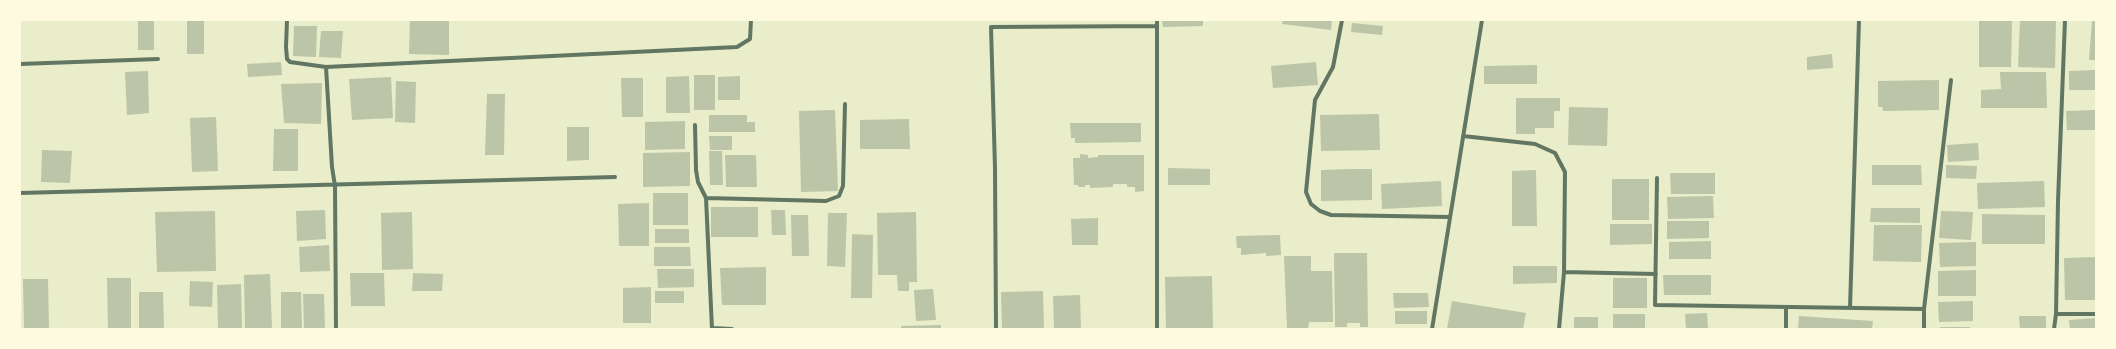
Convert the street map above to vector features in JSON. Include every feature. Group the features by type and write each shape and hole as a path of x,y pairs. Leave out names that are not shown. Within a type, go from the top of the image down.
{"street":[{"path":"287,20 287,59 290,62 326,67 737,47 750,39 752,20"},
{"path":"1157,20 1157,329"},
{"path":"1342,20 1333,67 1315,100 1306,192 1311,204 1320,211 1331,215 1450,217"},
{"path":"1432,329 1482,20"},
{"path":"1850,308 1859,20"},
{"path":"2054,329 2056,314 2058,201 2065,20"},
{"path":"996,329 995,168 991,27 1157,26"},
{"path":"20,64 158,59"},
{"path":"326,67 332,167 335,186 336,329"},
{"path":"1924,329 1924,310 1951,80"},
{"path":"706,198 826,201 839,196 843,186 846,104"},
{"path":"695,125 696,170 698,182 706,198 712,329 732,329"},
{"path":"1463,136 1535,144 1555,153 1565,172 1564,272 1559,329"},
{"path":"20,194 615,178"},
{"path":"1657,178 1655,305 1924,310"},
{"path":"1564,272 1656,274"},
{"path":"1786,308 1786,329"},
{"path":"2056,314 2096,314"}],"building":[{"path":"138,20 154,20 154,50 138,50"},
{"path":"187,20 204,20 204,54 187,54"},
{"path":"410,20 449,20 449,55 409,54"},
{"path":"1162,20 1203,20 1203,26 1163,27"},
{"path":"1283,20 1332,20 1331,30 1282,24"},
{"path":"1979,20 2012,20 2011,67 1979,67"},
{"path":"2020,20 2056,20 2055,68 2018,67"},
{"path":"2092,20 2096,20 2096,60 2089,60"},
{"path":"1352,23 1383,26 1382,35 1351,32"},
{"path":"294,26 317,26 316,57 293,56"},
{"path":"321,31 343,31 341,58 319,57"},
{"path":"1832,54 1833,68 1807,70 1807,57"},
{"path":"281,62 282,75 248,77 247,64"},
{"path":"1316,62 1318,85 1273,88 1271,66"},
{"path":"1537,65 1537,84 1484,84 1484,66"},
{"path":"2096,70 2096,90 2069,90 2069,71"},
{"path":"148,71 149,113 127,115 125,72"},
{"path":"2000,72 2046,72 2047,108 1981,108 1981,90 2001,89"},
{"path":"694,75 715,75 715,110 694,110"},
{"path":"689,76 690,113 666,113 666,77"},
{"path":"740,76 740,100 718,100 718,77"},
{"path":"391,77 393,118 352,120 349,79"},
{"path":"621,78 643,78 643,117 622,117"},
{"path":"1939,80 1939,110 1883,111 1882,107 1878,107 1878,81"},
{"path":"396,81 416,82 415,123 395,122"},
{"path":"322,83 321,124 284,123 281,84"},
{"path":"487,94 505,94 504,155 485,155"},
{"path":"1516,98 1560,98 1560,111 1554,111 1554,128 1535,128 1535,134 1516,134"},
{"path":"1569,107 1608,108 1607,146 1568,145"},
{"path":"835,110 838,191 801,192 799,111"},
{"path":"2096,110 2096,130 2067,130 2066,111"},
{"path":"1379,114 1380,150 1321,151 1320,115"},
{"path":"709,115 747,115 747,122 755,122 755,132 709,132"},
{"path":"216,117 218,171 192,172 190,118"},
{"path":"909,119 910,149 860,149 860,120"},
{"path":"685,121 685,149 645,150 645,122"},
{"path":"1070,123 1141,123 1141,142 1075,143 1075,138 1071,138"},
{"path":"567,127 589,127 589,160 567,161"},
{"path":"274,129 298,129 298,171 273,171"},
{"path":"709,136 732,136 732,150 710,150"},
{"path":"1978,143 1979,160 1948,162 1947,145"},
{"path":"42,150 72,151 70,183 41,182"},
{"path":"709,151 722,151 723,185 710,185"},
{"path":"690,152 690,186 643,187 643,153"},
{"path":"1080,154 1088,155 1088,158 1098,157 1098,155 1144,155 1144,191 1135,192 1135,187 1127,187 1127,184 1113,184 1113,187 1090,188 1090,185 1078,187 1078,185 1074,185 1073,158 1080,158"},
{"path":"725,155 756,155 757,187 726,187"},
{"path":"1872,165 1921,165 1922,185 1872,185"},
{"path":"1946,165 1977,166 1976,179 1946,178"},
{"path":"1168,168 1210,169 1210,185 1168,185"},
{"path":"1372,169 1372,200 1321,201 1321,170"},
{"path":"1536,170 1537,226 1512,226 1512,171"},
{"path":"1670,173 1715,173 1715,194 1671,194"},
{"path":"1612,179 1649,179 1649,220 1612,220"},
{"path":"1441,181 1442,206 1382,209 1381,184"},
{"path":"2044,181 2045,207 1978,209 1977,183"},
{"path":"653,193 688,193 688,225 653,225"},
{"path":"1713,196 1714,218 1668,219 1667,197"},
{"path":"649,203 649,246 619,246 618,204"},
{"path":"711,207 758,207 758,237 711,237"},
{"path":"1871,208 1920,208 1920,223 1870,222"},
{"path":"325,210 326,239 297,241 296,211"},
{"path":"771,210 785,210 786,235 772,235"},
{"path":"215,211 216,271 157,272 155,212"},
{"path":"1941,211 1973,212 1971,240 1939,238"},
{"path":"412,212 413,269 382,270 381,213"},
{"path":"916,212 917,282 909,282 909,291 898,291 897,275 878,275 877,213"},
{"path":"828,213 847,213 845,267 827,266"},
{"path":"1982,214 2045,215 2045,244 1982,244"},
{"path":"791,215 808,215 809,256 792,256"},
{"path":"1098,218 1098,245 1072,245 1071,219"},
{"path":"1667,221 1709,221 1709,238 1667,239"},
{"path":"1610,224 1652,224 1652,244 1610,245"},
{"path":"1874,225 1922,225 1921,262 1873,261"},
{"path":"655,229 689,229 689,243 655,243"},
{"path":"852,234 873,235 872,298 851,298"},
{"path":"1280,235 1281,255 1266,256 1266,253 1241,255 1241,248 1237,248 1236,236"},
{"path":"1711,241 1711,259 1669,259 1669,242"},
{"path":"1976,242 1976,266 1940,267 1939,243"},
{"path":"329,245 330,271 300,272 299,247"},
{"path":"654,247 690,247 691,266 654,266"},
{"path":"1334,253 1367,253 1368,327 1360,327 1360,323 1347,323 1347,327 1335,327"},
{"path":"1284,256 1311,256 1311,271 1332,271 1333,322 1309,322 1308,328 1287,328"},
{"path":"2096,257 2096,300 2065,300 2064,258"},
{"path":"1513,266 1557,266 1557,283 1513,284"},
{"path":"766,267 766,305 722,305 720,268"},
{"path":"657,269 694,269 694,287 658,288"},
{"path":"1976,270 1976,296 1938,296 1938,271"},
{"path":"350,273 384,273 385,306 351,306"},
{"path":"413,273 443,274 442,291 412,291"},
{"path":"270,274 272,329 245,329 244,275"},
{"path":"1663,275 1711,275 1711,295 1664,295"},
{"path":"1212,276 1213,329 1166,329 1165,277"},
{"path":"107,278 131,278 131,329 108,329"},
{"path":"1613,278 1647,278 1647,308 1613,308"},
{"path":"23,279 48,279 49,329 24,329"},
{"path":"190,281 213,282 212,307 189,306"},
{"path":"241,284 242,329 218,329 217,285"},
{"path":"651,287 651,323 623,323 623,288"},
{"path":"933,289 936,320 916,321 914,290"},
{"path":"655,291 684,291 684,303 655,303"},
{"path":"1043,291 1044,329 1002,329 1001,292"},
{"path":"139,292 163,292 164,329 139,329"},
{"path":"281,292 301,292 302,328 281,328"},
{"path":"1393,293 1428,293 1429,307 1394,308"},
{"path":"303,294 324,294 325,329 304,329"},
{"path":"1080,295 1081,329 1054,329 1053,296"},
{"path":"1452,301 1526,313 1523,329 1447,329"},
{"path":"1973,301 1973,321 1939,322 1938,302"},
{"path":"1395,311 1427,311 1427,324 1395,324"},
{"path":"1707,313 1708,329 1686,329 1685,314"},
{"path":"1613,314 1645,314 1645,329 1613,329"},
{"path":"1799,316 1873,321 1872,329 1798,329"},
{"path":"2019,316 2046,316 2046,329 2020,329"},
{"path":"1574,317 1598,317 1598,329 1574,329"},
{"path":"2096,318 2096,329 2070,329 2069,320"},
{"path":"941,325 941,329 901,329 901,326"},
{"path":"1940,327 1970,327 1970,329 1940,329"}]}
